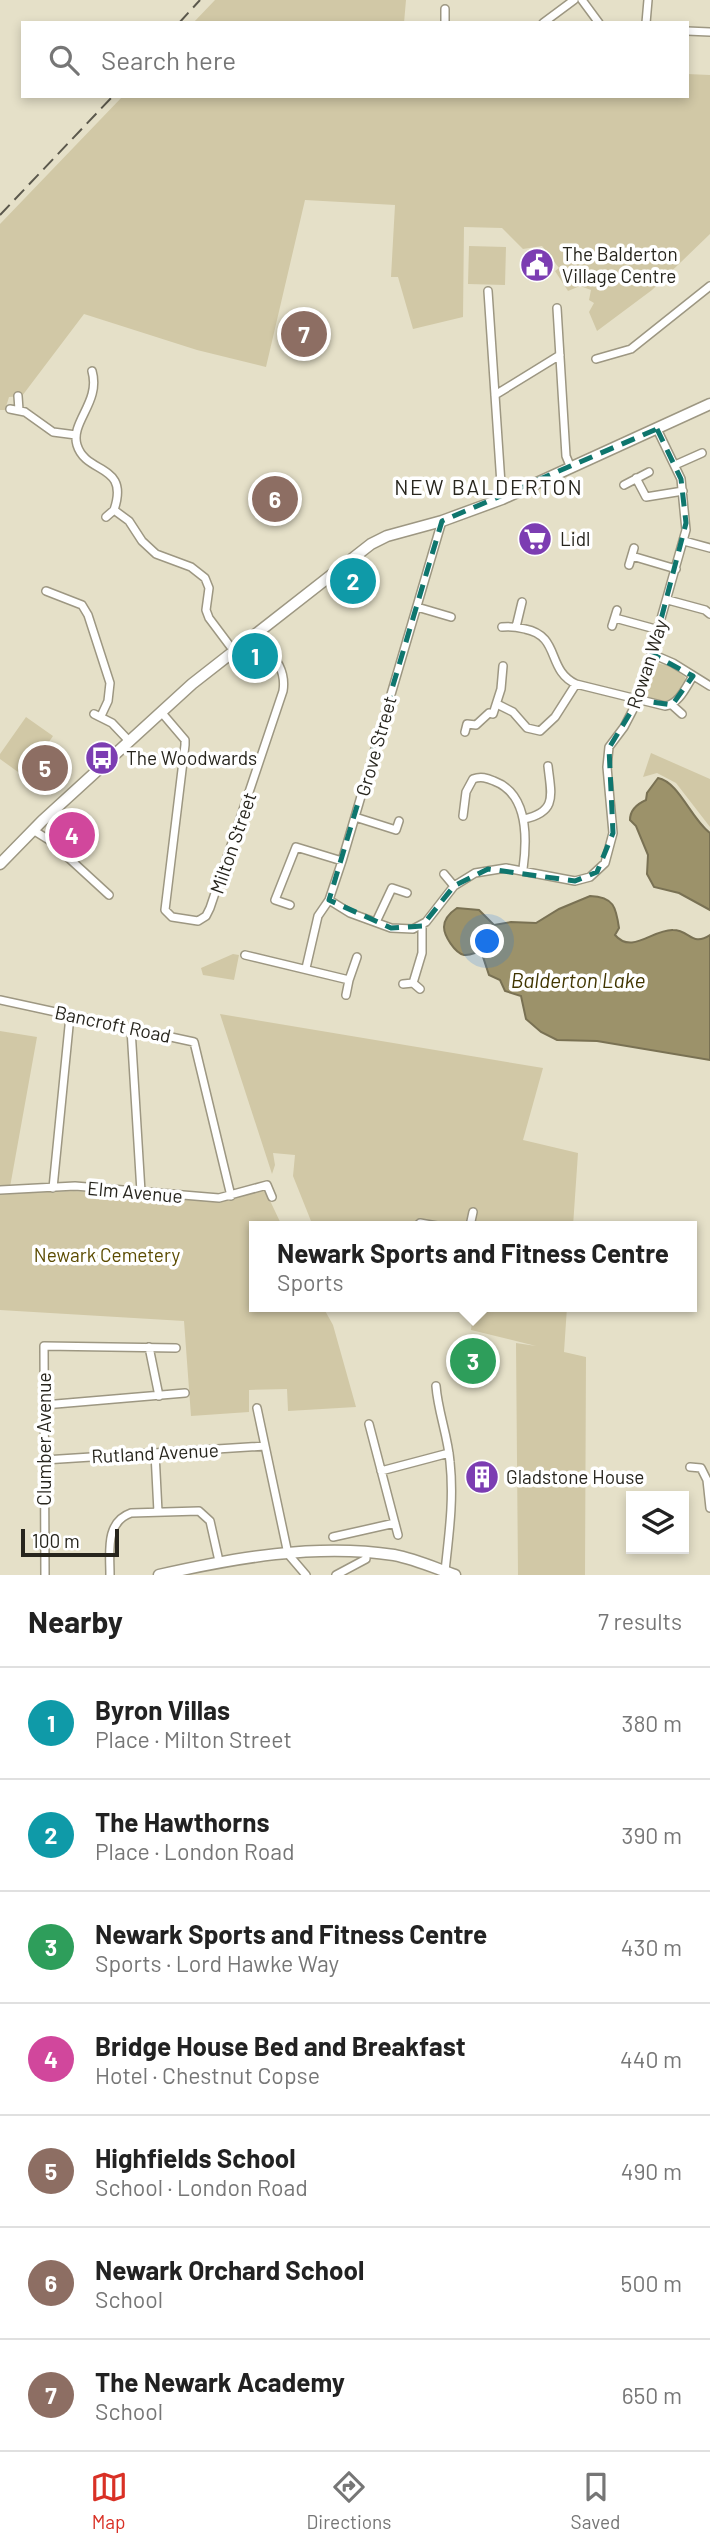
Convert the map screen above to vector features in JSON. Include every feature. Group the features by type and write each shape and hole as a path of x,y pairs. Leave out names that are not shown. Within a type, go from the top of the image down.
{"main road":[{"path":"0,864 33,830 233,650 371,544 387,536 442,521 502,499 710,404"},
{"path":"159,1575 219,1561 288,1554 395,1555 455,1575"}],"street":[{"path":"546,21 574,0"},
{"path":"582,0 598,21"},
{"path":"646,21 648,0"},
{"path":"445,9 445,21"},
{"path":"689,31 710,32"},
{"path":"596,359 631,349 710,286"},
{"path":"488,291 502,499"},
{"path":"557,308 566,456 571,468"},
{"path":"495,395 560,355"},
{"path":"92,371 92,398 76,435 82,454 115,479 118,496 114,510 106,517"},
{"path":"18,396 19,410"},
{"path":"10,409 19,410 51,431 76,435"},
{"name":"Rowan Way","path":"422,926 454,886 475,873 488,869 523,869 575,881 590,877 605,863 613,827 608,756 610,747 638,700 684,541 686,523 683,491 675,465 657,429"},
{"path":"675,465 702,453"},
{"path":"624,485 649,471"},
{"path":"636,478 646,497 683,491"},
{"path":"114,510 129,521 142,541 156,554 191,566 205,578 209,588 206,606 209,618 233,650"},
{"name":"Grove Street","path":"306,968 318,916 329,900 342,861 442,521"},
{"path":"684,541 710,548"},
{"path":"629,565 633,552 676,569"},
{"path":"46,591 82,605 88,615 109,677 108,701 98,715 116,726 130,742"},
{"path":"668,600 705,610 710,614"},
{"path":"516,627 522,601"},
{"path":"417,607 451,617"},
{"path":"615,618 659,630"},
{"path":"502,627 537,632 545,638 558,670 576,684 638,700 672,705 682,714"},
{"name":"Milton Street","path":"162,713 185,740 165,904 167,914 203,920 210,908 283,691 283,670 256,634"},
{"path":"652,654 673,663 710,686"},
{"path":"466,732 467,724 476,725 489,713 493,714 503,666"},
{"path":"672,705 693,676"},
{"path":"497,704 513,712 527,727 540,731 555,717 576,684"},
{"path":"524,819 541,814 548,806 551,794 550,769"},
{"path":"466,811 468,785 473,779 479,776 505,786 516,800 524,819 526,841 523,869"},
{"path":"355,817 396,830 399,821"},
{"path":"33,830 49,840 109,895"},
{"path":"290,905 275,900 298,843 342,861"},
{"path":"444,874 454,886"},
{"path":"376,922 392,888 407,893"},
{"path":"329,900 350,913 391,928 422,926 422,953 413,983"},
{"path":"245,955 349,980"},
{"path":"346,995 357,957"},
{"path":"403,984 413,983 420,989"},
{"name":"Bancroft Road","path":"0,1000 189,1040 195,1044 231,1196"},
{"path":"53,1188 70,1016"},
{"path":"131,1029 141,1192"},
{"name":"Elm Avenue","path":"0,1190 75,1186 208,1198 231,1196 271,1184 272,1196"},
{"path":"471,1221 473,1212"},
{"name":"Clumber Avenue","path":"45,1575 44,1346 149,1347"},
{"path":"159,1396 149,1347 176,1348"},
{"path":"436,1386 449,1453 452,1494 451,1529 445,1571"},
{"path":"44,1405 185,1393"},
{"path":"257,1408 288,1554 306,1575"},
{"path":"369,1424 398,1535"},
{"name":"Rutland Avenue","path":"44,1460 265,1446"},
{"path":"155,1453 158,1512"},
{"path":"382,1471 449,1453"},
{"path":"690,1467 701,1468 708,1479 710,1508"},
{"path":"110,1575 110,1543 115,1523 131,1513 192,1510 205,1515 210,1521 219,1561"},
{"path":"333,1537 395,1524"},
{"path":"336,1575 366,1556"}],"highlighted area":[{"path":"657,429 681,479 686,523 652,654 693,676 672,705 638,700 609,748 613,833 597,872 575,881 488,869 454,886 422,926 391,928 329,900 442,521"}],"green space":[{"path":"215,0 406,0 404,21 195,21"},
{"path":"689,74 710,75 710,234 652,290 597,331 589,312 594,303 589,300 591,290 580,286 568,291 555,271 559,268 542,246 523,249 502,228 464,227 463,317 413,329 398,277 391,277 395,205 305,200 266,367 197,350 84,314 22,396 9,397 5,410 0,410 0,224 121,98 689,98"},
{"path":"469,246 506,247 505,285 468,284"},
{"path":"655,663 670,666 685,677 674,699 659,701 646,695"},
{"path":"26,717 53,736 25,777 0,759 0,754"},
{"path":"651,753 710,779 710,827 676,783 657,773 643,777"},
{"path":"233,954 239,955 234,980 203,975 201,968"},
{"path":"220,1014 543,1068 523,1140 578,1153 573,1221 311,1221 293,1176 295,1155 273,1153 275,1165 272,1174"},
{"path":"0,1031 37,1037 10,1187 0,1187"},
{"name":"Newark Cemetery","path":"265,1190 280,1221 249,1221 249,1312 326,1312 333,1325 356,1407 288,1411 287,1389 249,1390 249,1412 191,1416 184,1321 0,1310 0,1194 74,1191 209,1200 233,1199"},
{"path":"473,1312 567,1312 564,1352 586,1357 585,1575 518,1575 516,1343 536,1346 471,1330"}],"water":[{"path":"658,778 679,793 710,833 710,910 679,893 654,887 647,874 648,855 630,816 640,803 646,800 647,793"},
{"name":"Balderton Lake","path":"590,896 604,898 612,904 619,928 615,935 628,943 673,930 695,939 710,935 710,1060 597,1041 557,1040 541,1032 526,1019 521,996 505,991 500,980 489,975 481,951 461,954 444,931 447,918 457,908 479,910 494,925 511,922 536,923 559,909"}],"railway":[{"path":"181,21 200,0"},
{"path":"0,215 111,98"}],"place":[{"name":"The Balderton Village Centre","path":"537,265"},
{"name":"The Newark Academy","path":"304,334"},
{"name":"Newark Orchard School","path":"275,499"},
{"name":"Lidl","path":"535,539"},
{"name":"The Hawthorns","path":"353,581"},
{"name":"Byron Villas","path":"255,656"},
{"name":"The Woodwards","path":"102,758"},
{"name":"Highfields School","path":"45,768"},
{"name":"Bridge House Bed and Breakfast","path":"72,835"},
{"name":"Newark Sports and Fitness Centre","path":"473,1361"},
{"name":"Gladstone House","path":"482,1477"}],"district":[{"name":"NEW BALDERTON","path":"489,488"}]}
